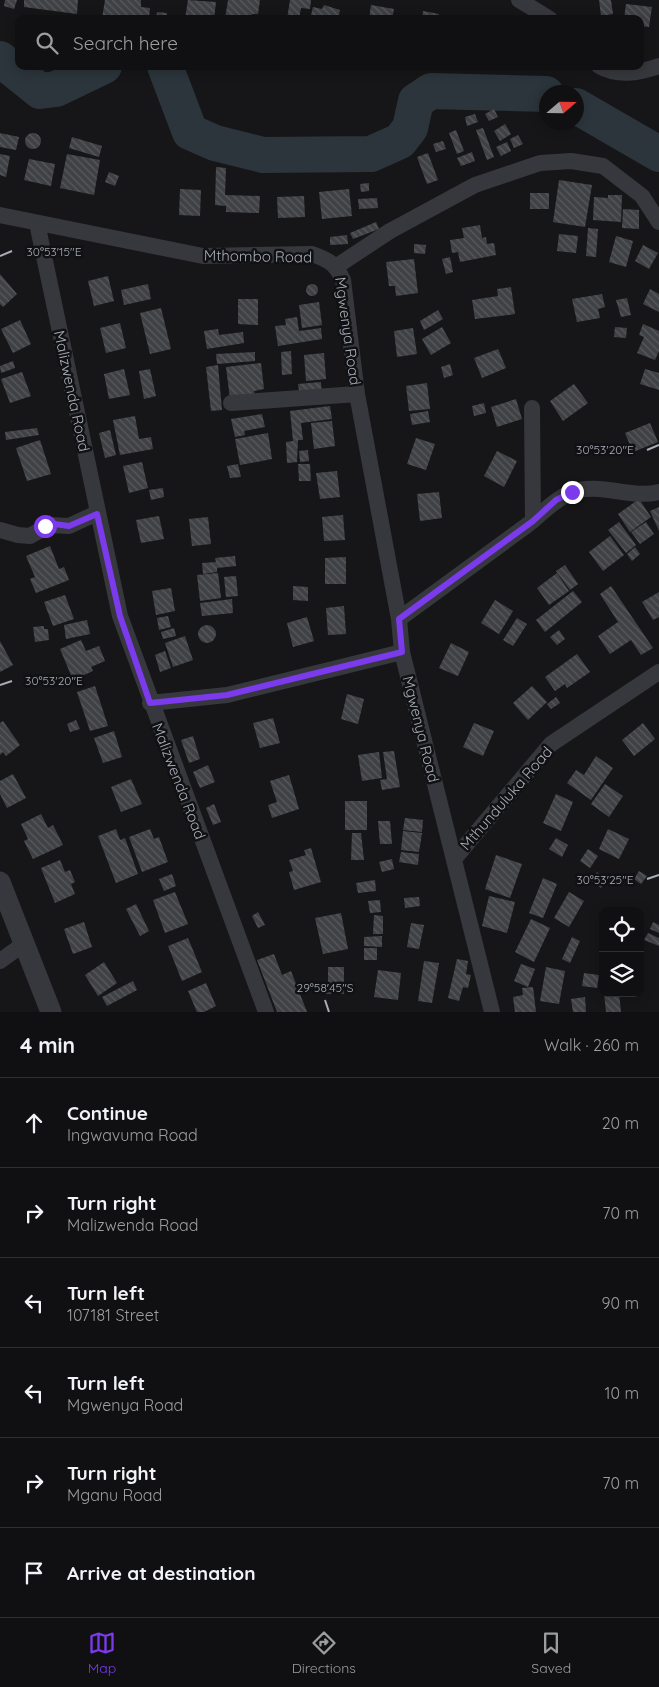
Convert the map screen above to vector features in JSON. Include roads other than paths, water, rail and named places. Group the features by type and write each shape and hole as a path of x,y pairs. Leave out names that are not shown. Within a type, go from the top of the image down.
{"street":[{"path":"519,0 543,15"},
{"path":"606,70 632,74 659,66"},
{"path":"337,266 390,231 475,185 522,167 540,163 570,161 603,166 642,196 659,222"},
{"name":"Mthombo Road","path":"0,214 203,256 312,254 328,259 337,266"},
{"name":"Malizwenda Road","path":"37,223 120,616 150,703 266,1012"},
{"name":"Mgwenya Road","path":"337,266 343,280 357,394 399,619 402,652 492,1012"},
{"path":"231,403 357,394"},
{"path":"532,408 533,521"},
{"path":"399,619 533,521 556,500 572,492 584,489 641,496 659,492"},
{"path":"0,530 30,536 49,525 69,526 97,514"},
{"path":"150,703 227,695 402,652"},
{"name":"Mthunduluka Road","path":"455,858 552,744 571,729 659,672"},
{"path":"0,882 51,1012"},
{"path":"0,962 25,943"}],"waterway":[{"path":"0,59 40,91 56,89 96,70"},
{"path":"167,70 190,132 215,143 263,155 371,154 400,141 410,128 416,101 431,91 539,94"},
{"path":"584,111 659,154"}]}
